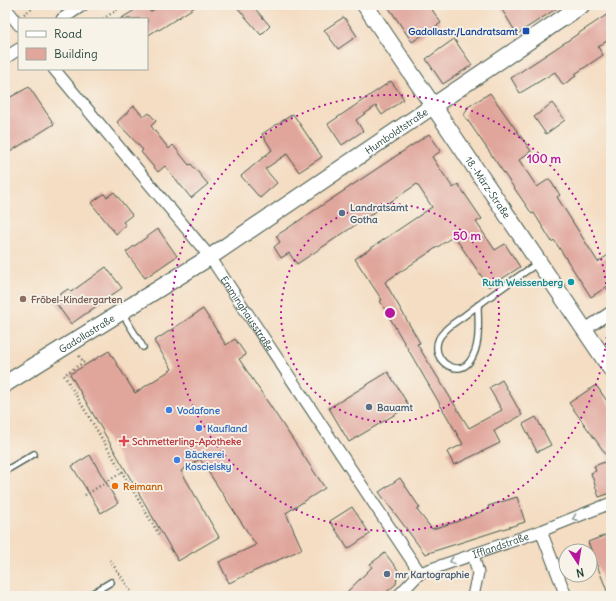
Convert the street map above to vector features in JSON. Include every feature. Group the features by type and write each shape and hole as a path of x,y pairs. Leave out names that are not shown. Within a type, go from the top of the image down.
{"main road":[{"name":"18.-März-Straße","path":"364,5 611,369"},
{"name":"Humboldtstraße","path":"210,257 582,5"},
{"name":"Gadollastraße","path":"5,384 210,257"}],"street":[{"path":"64,18 83,5"},
{"path":"5,7 18,24"},
{"path":"5,58 18,50"},
{"name":"Emminghausstraße","path":"55,70 210,257 420,572"},
{"path":"584,330 611,312"},
{"name":"Ifflandstraße","path":"398,596 420,572 541,531 611,504"},
{"path":"541,531 566,596"},
{"path":"473,554 478,573 473,596"}],"lane":[{"path":"478,305 477,344 474,354 469,362 462,368 452,368 443,363 437,353 437,342 443,332 478,305 538,263"},
{"path":"122,312 143,347"},
{"path":"5,471 34,454"},
{"path":"88,596 111,582"}],"path":[{"path":"104,18 124,5"},
{"path":"84,362 64,375 124,471 160,536"},
{"path":"85,495 124,471"},
{"path":"110,560 134,596"}],"building":[{"path":"143,5 146,5 150,12 161,5 198,5 148,35 148,18 122,18"},
{"path":"235,5 252,5 270,26 261,35"},
{"path":"387,5 429,5 441,23 412,42"},
{"path":"499,5 562,5 517,34"},
{"path":"611,12 611,38 598,47 603,55 575,74 576,76 563,85 555,72 520,93 511,78"},
{"path":"344,17 357,36 338,49 324,30"},
{"path":"454,39 472,65 443,84 426,59"},
{"path":"391,81 404,99 382,115 376,106 356,120 363,131 342,145 328,124"},
{"path":"29,87 54,124 5,155 5,100"},
{"path":"490,93 531,151 519,160 537,187 549,179 560,195 557,197 598,262 611,253 611,284 591,297 554,240 552,242 534,213 532,214 464,115 468,107"},
{"path":"552,103 565,120 546,134 534,117"},
{"path":"134,106 144,117 149,113 156,121 151,126 169,149 173,145 189,165 191,164 208,184 191,198 165,166 158,172 141,152 143,150 117,122"},
{"path":"293,114 322,157 299,172 287,154 265,169 277,183 260,198 241,176 272,150 262,134"},
{"name":"Landratsamt Gotha","path":"429,134 441,151 432,157 453,188 458,184 482,219 476,222 495,250 505,244 520,267 489,287 454,236 385,282 420,343 417,344 469,428 502,410 489,388 502,380 522,415 494,431 500,443 454,465 447,452 463,444 380,301 382,300 355,259 432,207 417,184 297,264 289,253 281,258 274,247 280,242 276,236"},
{"path":"114,192 132,215 123,222 126,225 116,234 91,203 104,194 107,197"},
{"path":"158,229 177,256 145,278 126,252"},
{"path":"106,267 122,288 71,324 53,299 68,289 71,292"},
{"path":"203,309 226,345 235,339 246,355 239,359 325,488 286,513 302,549 229,583 219,562 256,545 200,459 181,471 219,537 178,561 70,374 109,351 135,393 172,369 154,341"},
{"name":"Bauamt","path":"388,372 409,406 349,442 329,408"},
{"path":"596,385 611,407 611,493 599,497 591,473 596,471 594,466 610,460 569,403"},
{"path":"536,417 551,445 537,452 523,424"},
{"path":"90,455 118,503 101,513 72,466"},
{"path":"400,478 420,508 417,510 432,529 456,522 489,509 488,506 517,497 525,522 425,554 379,492"},
{"path":"352,507 370,534 348,549 330,521"},
{"path":"611,533 611,596 609,596 598,568 598,543 588,542"},
{"path":"385,553 398,570 396,584 382,596 343,596 372,567 370,564"}],"place":[{"name":"Gadollastr./Landratsamt","path":"526,31"},
{"name":"Landratsamt Gotha","path":"342,213"},
{"name":"Ruth Weissenberg","path":"571,282"},
{"name":"Fröbel-Kindergarten","path":"23,299"},
{"name":"Bauamt","path":"369,407"},
{"name":"Vodafone","path":"169,410"},
{"name":"Kaufland","path":"199,428"},
{"name":"Schmetterling-Apotheke","path":"124,441"},
{"name":"Bäckerei Koscielsky","path":"177,460"},
{"name":"Reimann","path":"115,486"},
{"name":"mr Kartographie","path":"387,574"}]}
